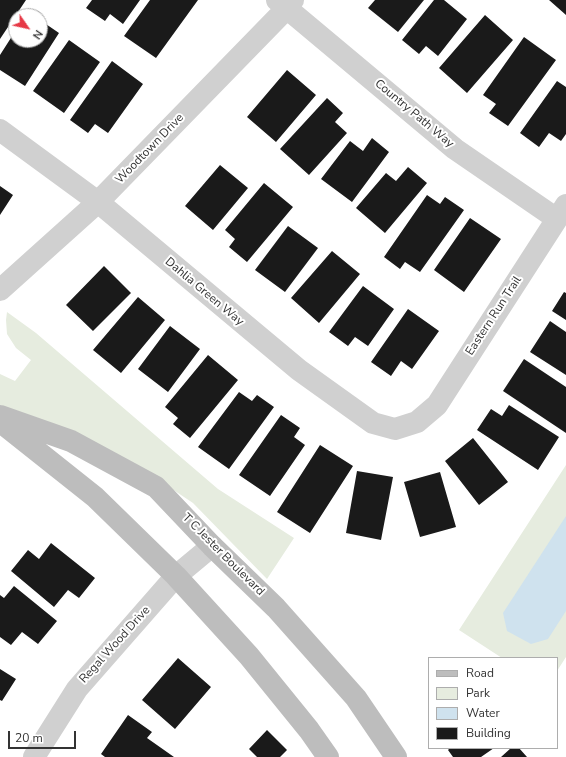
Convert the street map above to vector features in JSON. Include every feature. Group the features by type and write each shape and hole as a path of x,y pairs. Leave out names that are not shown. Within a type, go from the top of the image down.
{"street":[{"name":"Woodtown Drive","path":"0,290 98,202 285,3"},
{"name":"Country Path Way","path":"285,3 455,149 561,212"},
{"name":"Dahlia Green Way","path":"0,130 98,202 298,370 373,424 395,429 417,422"},
{"name":"Eastern Run Trail","path":"417,422 436,405 561,212"},
{"name":"T C Jester Boulevard","path":"0,416 71,441 156,487 212,546 276,608 356,698 396,757"},
{"path":"0,420 95,498 176,576 249,656 309,730 328,757"},
{"name":"Regal Wood Drive","path":"34,757 77,689 176,576 212,546"}],"green space":[{"path":"7,312 36,333 218,489 294,538 267,579 193,503 157,479 0,405 0,374 15,381 31,360 16,348 7,334"},
{"path":"566,465 566,657 558,669 558,657 500,657 459,630"}],"water":[{"path":"566,516 566,611 548,639 531,644 507,631 503,613"}],"building":[{"path":"0,0 26,0 21,8 8,8 8,27 0,39"},
{"path":"92,0 140,0 123,24 110,14 105,21 86,8"},
{"path":"150,0 198,0 156,58 124,36"},
{"path":"375,0 424,0 398,32 368,8"},
{"path":"434,0 444,0 467,19 438,56 426,46 419,54 402,40"},
{"path":"549,0 566,0 566,15"},
{"path":"485,15 513,40 467,93 439,68"},
{"path":"48,25 59,33 25,86 0,70 0,55 8,42 8,48 48,48"},
{"path":"524,37 556,60 508,126 489,113 496,104 483,95"},
{"path":"69,40 100,62 64,113 33,91"},
{"path":"112,61 143,84 108,133 95,124 88,133 70,120"},
{"path":"287,70 316,95 276,142 247,117"},
{"path":"557,81 566,87 566,134 561,141 549,133 539,147 520,133"},
{"path":"327,98 343,113 335,122 347,133 309,175 280,149"},
{"path":"372,138 389,152 352,202 321,179 350,141 363,151"},
{"path":"220,165 248,188 213,230 185,206"},
{"path":"408,167 427,183 385,233 356,208 386,173 396,181"},
{"path":"264,183 293,207 247,262 229,247 235,239 225,230"},
{"path":"0,186 13,195 0,215"},
{"path":"427,195 440,204 445,197 464,210 420,272 405,262 400,269 384,257"},
{"path":"470,218 501,239 464,292 434,270"},
{"path":"288,226 318,248 285,292 255,270"},
{"path":"332,251 360,274 319,323 291,298"},
{"path":"104,266 131,293 93,331 66,305"},
{"path":"363,286 394,309 368,346 355,337 348,346 329,332"},
{"path":"564,292 566,293 566,320 552,311"},
{"path":"138,297 165,320 121,373 93,350"},
{"path":"408,309 439,331 412,369 401,361 391,376 371,362"},
{"path":"550,321 566,332 566,375 530,352"},
{"path":"170,326 200,349 168,392 138,369"},
{"path":"208,355 238,380 190,438 173,424 178,418 165,407"},
{"path":"524,359 566,387 566,433 503,391"},
{"path":"239,392 252,401 257,395 274,407 229,469 198,447"},
{"path":"509,405 559,437 538,470 477,430 491,409 502,416"},
{"path":"281,415 300,428 294,437 305,445 270,496 239,475"},
{"path":"473,438 508,482 479,505 445,461"},
{"path":"320,445 353,466 310,533 277,512"},
{"path":"357,471 393,477 381,540 346,533"},
{"path":"440,472 456,527 420,537 404,482"},
{"path":"51,543 95,578 79,598 68,590 54,607 11,571 28,550 39,559"},
{"path":"14,586 57,621 38,644 22,632 11,645 0,637 0,595 4,598"},
{"path":"178,658 211,687 175,729 142,700"},
{"path":"0,669 16,679 2,701 0,700"},
{"path":"128,715 152,732 147,738 174,757 105,757 101,754"},
{"path":"267,730 287,750 280,757 257,757 249,749"},
{"path":"493,749 481,757 453,757 448,750"},
{"path":"510,749 520,749 527,757 501,757"}]}
